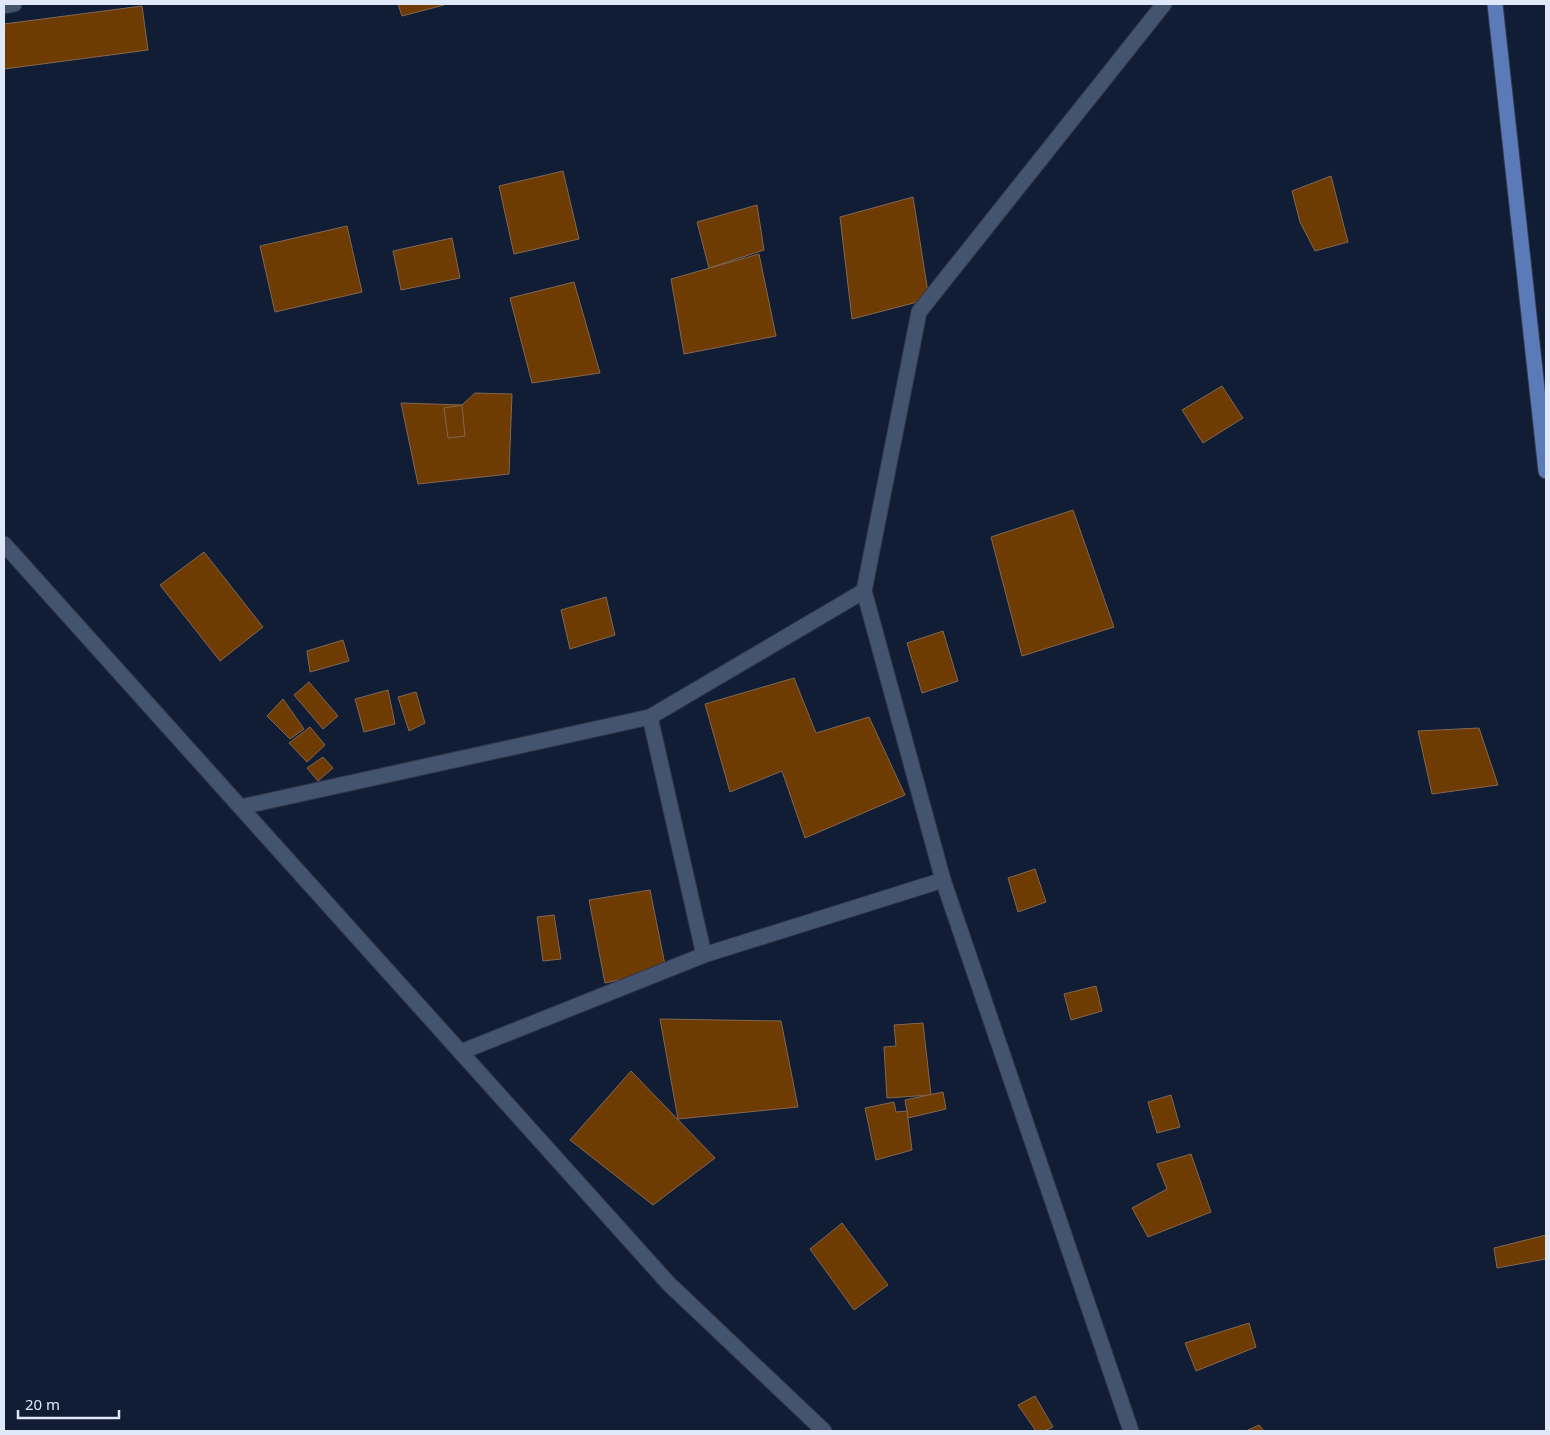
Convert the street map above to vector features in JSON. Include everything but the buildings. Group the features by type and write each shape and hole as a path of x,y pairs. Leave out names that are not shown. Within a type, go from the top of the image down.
{"main road":[{"path":"1495,4 1546,470"}],"street":[{"path":"4,6 14,4"},
{"path":"1131,1431 943,880 864,591 919,312 1164,4"},
{"path":"4,544 669,1284 824,1431"},
{"path":"241,807 650,717 864,591"},
{"path":"650,717 704,956"},
{"path":"461,1052 704,956 943,880"}]}
